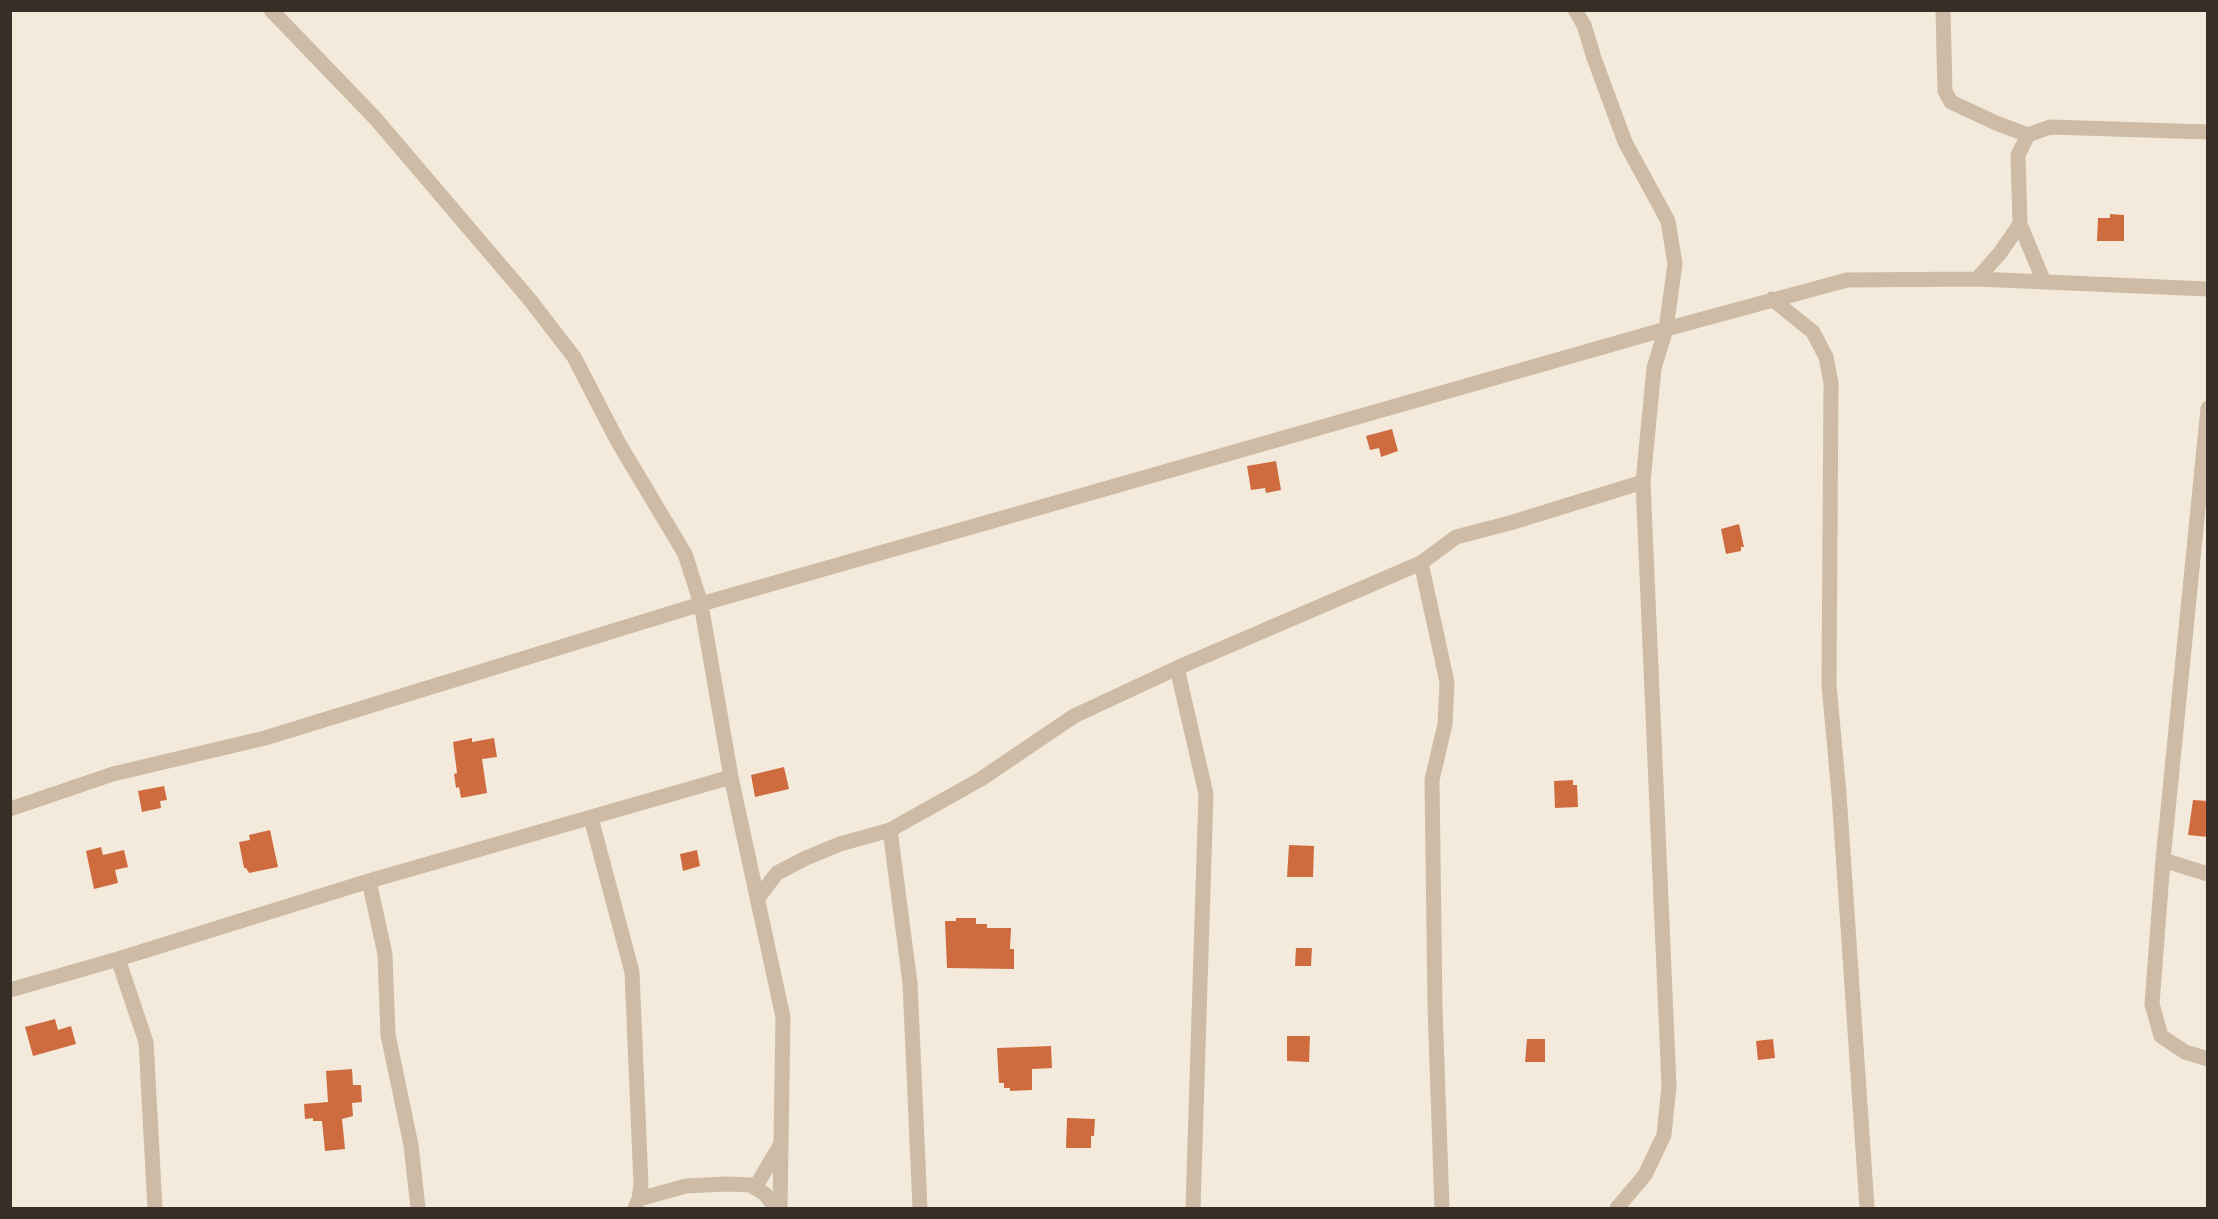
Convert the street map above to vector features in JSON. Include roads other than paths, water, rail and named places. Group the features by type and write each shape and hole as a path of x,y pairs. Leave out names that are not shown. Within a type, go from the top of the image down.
{"street":[{"path":"271,10 375,118 523,291 574,357 618,442 685,554 701,604 731,777 783,1017 780,1209"},
{"path":"1575,10 1584,25 1625,141 1668,221 1674,264 1666,329 1654,368 1643,482 1670,1086 1664,1135 1645,1175 1617,1209"},
{"path":"1943,10 1945,91 1951,102 1996,123 2028,135 2050,127 2208,132"},
{"path":"2028,135 2018,155 2020,224 2044,282"},
{"path":"1977,279 2000,253 2020,224"},
{"path":"10,809 113,774 265,738 701,604 1666,329 1847,280 1977,279 2208,289"},
{"path":"1772,300 1813,332 1826,357 1831,383 1829,685 1840,806 1867,1209"},
{"path":"2207,419 2163,860 2152,1004 2161,1036 2185,1052 2208,1059"},
{"path":"758,898 777,873 840,844 890,830 981,779 1074,716 1177,668 1421,563 1456,537 1510,523 1643,482"},
{"path":"1421,563 1447,682 1445,724 1432,780 1435,1007 1442,1209"},
{"path":"1177,668 1206,794 1193,1209"},
{"path":"10,990 369,881 731,777"},
{"path":"591,818 632,972 641,1185 637,1204"},
{"path":"890,830 910,983 920,1209"},
{"path":"2163,860 2208,873"},
{"path":"369,881 385,954 388,1035 411,1145 418,1209"},
{"path":"118,959 146,1042 155,1209"},
{"path":"755,1188 781,1142"},
{"path":"637,1204 686,1186 725,1184 751,1185 765,1194 776,1209"}]}
